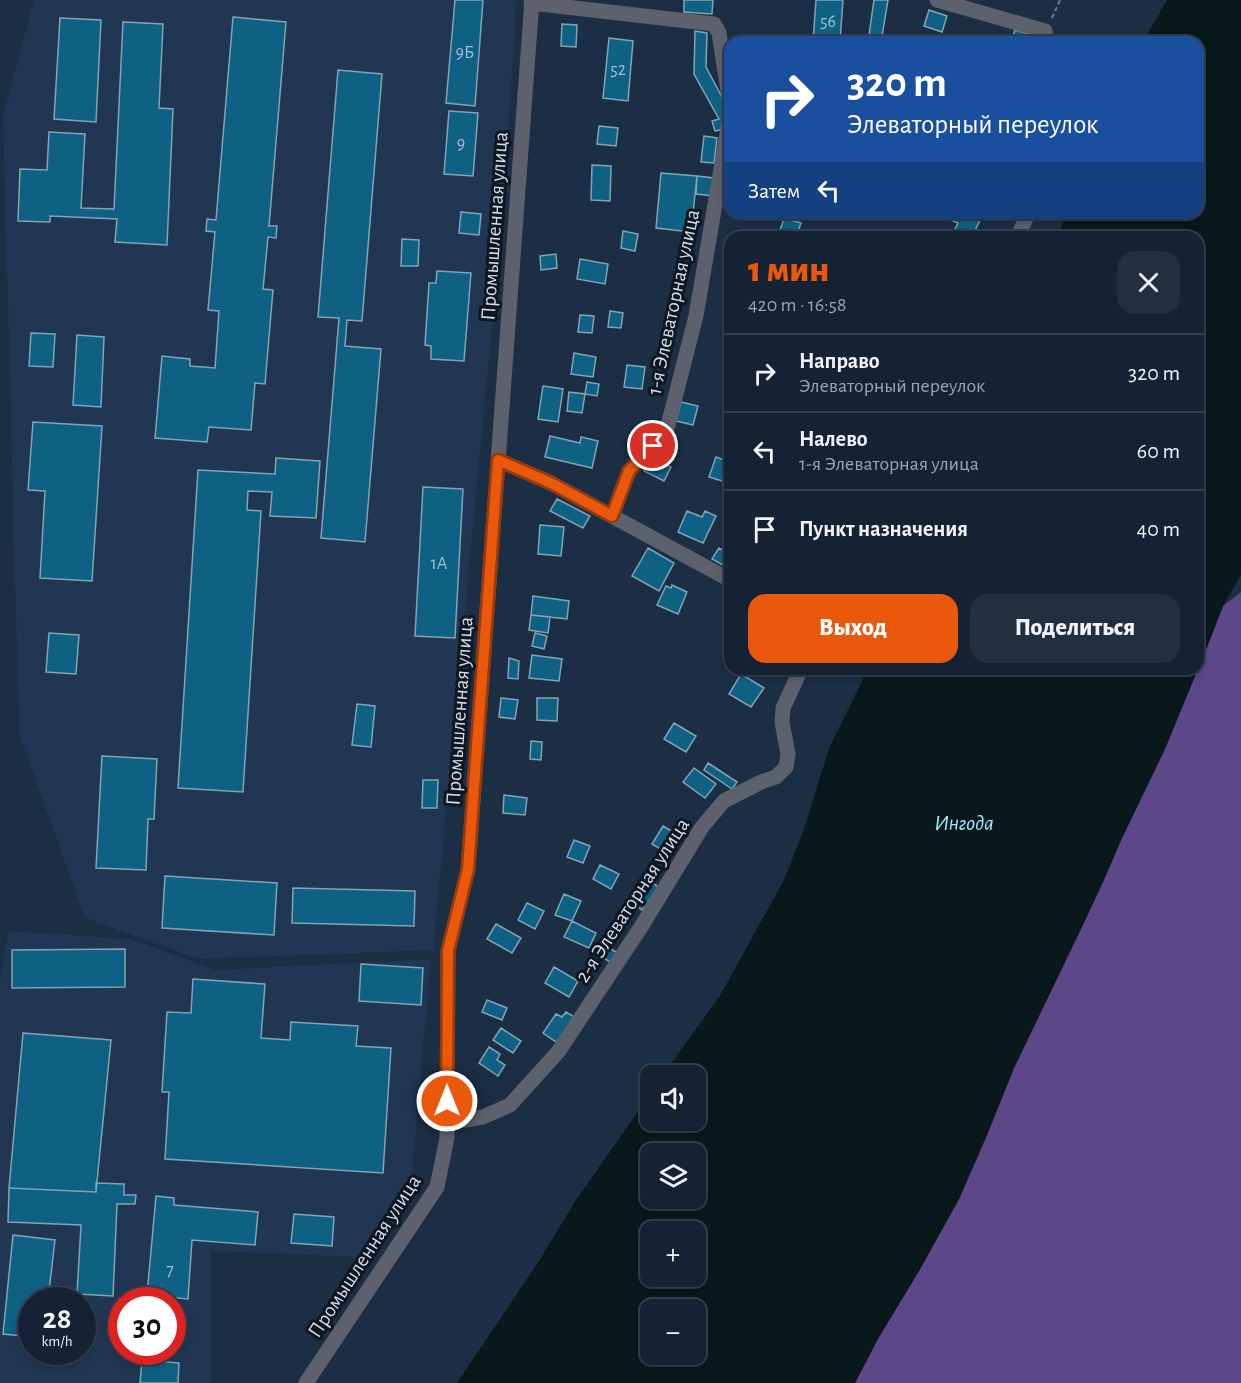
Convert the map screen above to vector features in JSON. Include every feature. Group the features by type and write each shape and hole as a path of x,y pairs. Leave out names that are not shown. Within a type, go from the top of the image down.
{"street":[{"path":"937,0 1043,36"},
{"path":"532,2 714,24 719,33 724,65"},
{"name":"Промышленная улица","path":"306,1383 437,1187 447,1138 448,951 468,869 532,2"},
{"name":"1-я Элеваторная улица","path":"612,516 629,471 666,433 696,316 724,151"},
{"path":"498,460 551,483 724,577"},
{"name":"2-я Элеваторная улица","path":"447,1123 483,1117 510,1106 558,1052 641,927 702,827 724,801 776,777 786,767 788,754 782,722 783,708 798,675"}],"path":[{"path":"1046,36 1060,0"}],"shaded area":[{"path":"34,0 516,0 507,166 433,950 199,959 85,918 19,733 3,116"},
{"path":"1241,592 1241,1383 855,1383 959,1199 1014,1068 1165,749 1195,675 1204,675 1204,653 1223,606"},
{"path":"9,931 130,939 216,970 431,959 411,1185 359,1257 210,1251 210,1383 0,1383 0,979"}],"water":[{"path":"1167,0 1241,0 1241,575 1223,606 1204,655 1204,231 1060,231 1064,219 1204,219 1204,36 1146,36"},
{"name":"Ингода","path":"865,675 1196,675 1165,749 1014,1068 959,1199 855,1383 457,1383 539,1261 576,1200 640,1109 640,1131 706,1131 706,1065 670,1065 721,994 784,880 803,832 830,746"}],"building":[{"path":"455,0 483,0 475,106 446,103"},
{"path":"684,0 713,0 712,14 684,12"},
{"path":"816,0 843,0 840,36 813,36"},
{"path":"874,0 888,0 882,36 869,36"},
{"path":"929,10 947,16 942,32 924,26"},
{"path":"233,17 286,22 269,226 277,226 276,238 268,237 263,289 273,290 265,384 255,383 251,430 209,427 207,442 155,438 162,356 190,359 190,366 215,368 219,311 208,310 215,232 206,231 207,219 216,220"},
{"path":"60,18 101,20 96,122 54,119"},
{"path":"123,22 163,24 159,108 173,109 167,245 115,242 117,219 50,216 50,222 18,221 20,169 47,170 49,132 85,134 81,208 114,209"},
{"path":"562,24 577,25 576,47 561,46"},
{"path":"1015,30 1036,36 1013,36"},
{"path":"695,31 707,33 706,67 724,101 724,129 715,131 712,121 719,119 694,74"},
{"path":"609,38 633,41 628,101 603,98"},
{"path":"338,70 382,74 362,321 347,320 345,346 381,349 365,542 321,538 339,318 318,317"},
{"path":"449,111 478,113 473,176 444,174"},
{"path":"599,126 618,128 616,146 597,144"},
{"path":"704,136 717,138 714,163 701,162"},
{"path":"592,165 611,166 610,201 591,200"},
{"path":"661,173 697,176 691,232 656,228"},
{"path":"697,176 714,178 713,196 696,194"},
{"path":"461,212 481,214 479,235 459,233"},
{"path":"784,219 801,223 798,231 780,231"},
{"path":"949,219 980,220 975,231 954,231 958,223"},
{"path":"623,231 638,234 635,251 621,248"},
{"path":"402,239 419,240 418,266 401,266"},
{"path":"556,254 557,268 541,270 540,256"},
{"path":"580,259 608,264 605,284 577,279"},
{"path":"437,271 471,273 464,361 431,359 431,346 425,345 429,283 436,283"},
{"path":"610,311 623,313 621,328 608,327"},
{"path":"580,315 594,316 592,333 578,332"},
{"path":"31,333 55,334 53,367 29,366"},
{"path":"77,335 104,337 101,407 73,405"},
{"path":"574,353 596,357 593,377 571,374"},
{"path":"627,365 645,367 642,389 624,387"},
{"path":"587,382 599,384 597,396 585,394"},
{"path":"543,386 563,389 558,422 538,419"},
{"path":"569,392 585,394 582,413 567,411"},
{"path":"681,402 698,406 693,425 676,421"},
{"path":"33,422 102,426 92,581 40,578 45,491 28,490"},
{"path":"550,436 580,443 581,437 598,441 592,468 545,457"},
{"path":"716,457 724,460 724,482 709,477"},
{"path":"276,458 320,461 316,518 270,516 272,492 248,491 247,510 261,511 243,792 178,788 198,470 275,474"},
{"path":"649,461 657,465 659,461 671,467 664,481 644,471"},
{"path":"423,487 463,489 455,638 415,636"},
{"path":"557,499 590,516 583,528 550,511"},
{"path":"687,511 702,517 705,511 716,516 703,543 678,532"},
{"path":"540,525 564,527 561,556 538,554"},
{"path":"648,548 674,563 659,591 632,576"},
{"path":"719,548 724,551 724,566 712,559"},
{"path":"672,585 687,592 678,614 657,605 666,586 671,588"},
{"path":"533,596 569,601 567,619 531,615"},
{"path":"531,615 550,617 548,633 529,630"},
{"path":"49,633 79,635 76,674 46,672"},
{"path":"535,633 547,636 544,649 532,646"},
{"path":"532,655 562,659 559,681 529,678"},
{"path":"509,658 519,661 518,679 508,678"},
{"path":"740,675 764,688 751,707 729,694"},
{"path":"501,698 518,700 515,719 499,717"},
{"path":"537,698 558,698 557,721 537,720"},
{"path":"357,704 375,706 371,747 352,745"},
{"path":"674,723 696,736 686,752 664,739"},
{"path":"531,741 542,742 541,760 530,759"},
{"path":"102,756 157,759 154,819 148,819 146,870 96,868"},
{"path":"708,763 737,782 732,789 704,770"},
{"path":"694,768 716,784 705,798 683,782"},
{"path":"423,780 438,780 437,808 422,808"},
{"path":"504,795 527,798 525,815 503,813"},
{"path":"663,826 678,835 667,853 652,844"},
{"path":"574,840 590,846 583,863 567,857"},
{"path":"600,865 619,874 611,889 593,879"},
{"path":"165,876 277,883 274,935 162,928"},
{"path":"645,878 662,889 642,910 633,904 641,892 637,890"},
{"path":"293,888 415,891 414,926 292,923"},
{"path":"564,894 581,901 572,921 555,915"},
{"path":"527,903 544,911 535,929 518,920"},
{"path":"572,921 596,933 589,948 564,937"},
{"path":"496,924 521,938 512,953 487,939"},
{"path":"602,944 618,953 612,963 596,954"},
{"path":"125,949 125,987 12,988 12,950"},
{"path":"361,964 423,968 421,1005 359,1001"},
{"path":"554,967 578,981 569,997 545,983"},
{"path":"193,979 265,984 261,1038 290,1040 291,1022 358,1026 356,1046 391,1048 383,1173 165,1159 169,1092 162,1092 167,1012 191,1013"},
{"path":"487,1000 507,1008 502,1020 482,1012"},
{"path":"566,1012 576,1018 559,1044 543,1033 556,1014 562,1017"},
{"path":"501,1028 521,1041 513,1053 493,1040"},
{"path":"23,1033 111,1040 96,1192 9,1188"},
{"path":"489,1047 500,1054 497,1060 505,1065 498,1076 479,1063"},
{"path":"96,1183 124,1184 124,1195 136,1195 135,1204 117,1204 113,1287 108,1287 108,1296 96,1295 96,1287 77,1287 81,1225 8,1222 9,1188 96,1192"},
{"path":"156,1196 174,1198 174,1205 258,1212 255,1245 192,1240 188,1299 186,1299 186,1287 148,1287"},
{"path":"294,1214 334,1217 332,1246 291,1243"},
{"path":"13,1235 55,1240 50,1287 18,1287 18,1336 3,1334"},
{"path":"142,1365 179,1365 178,1383 140,1383"}],"route":[{"path":"447,1101 448,951 468,869 498,460 551,483 612,516 629,471 653,446"}]}
